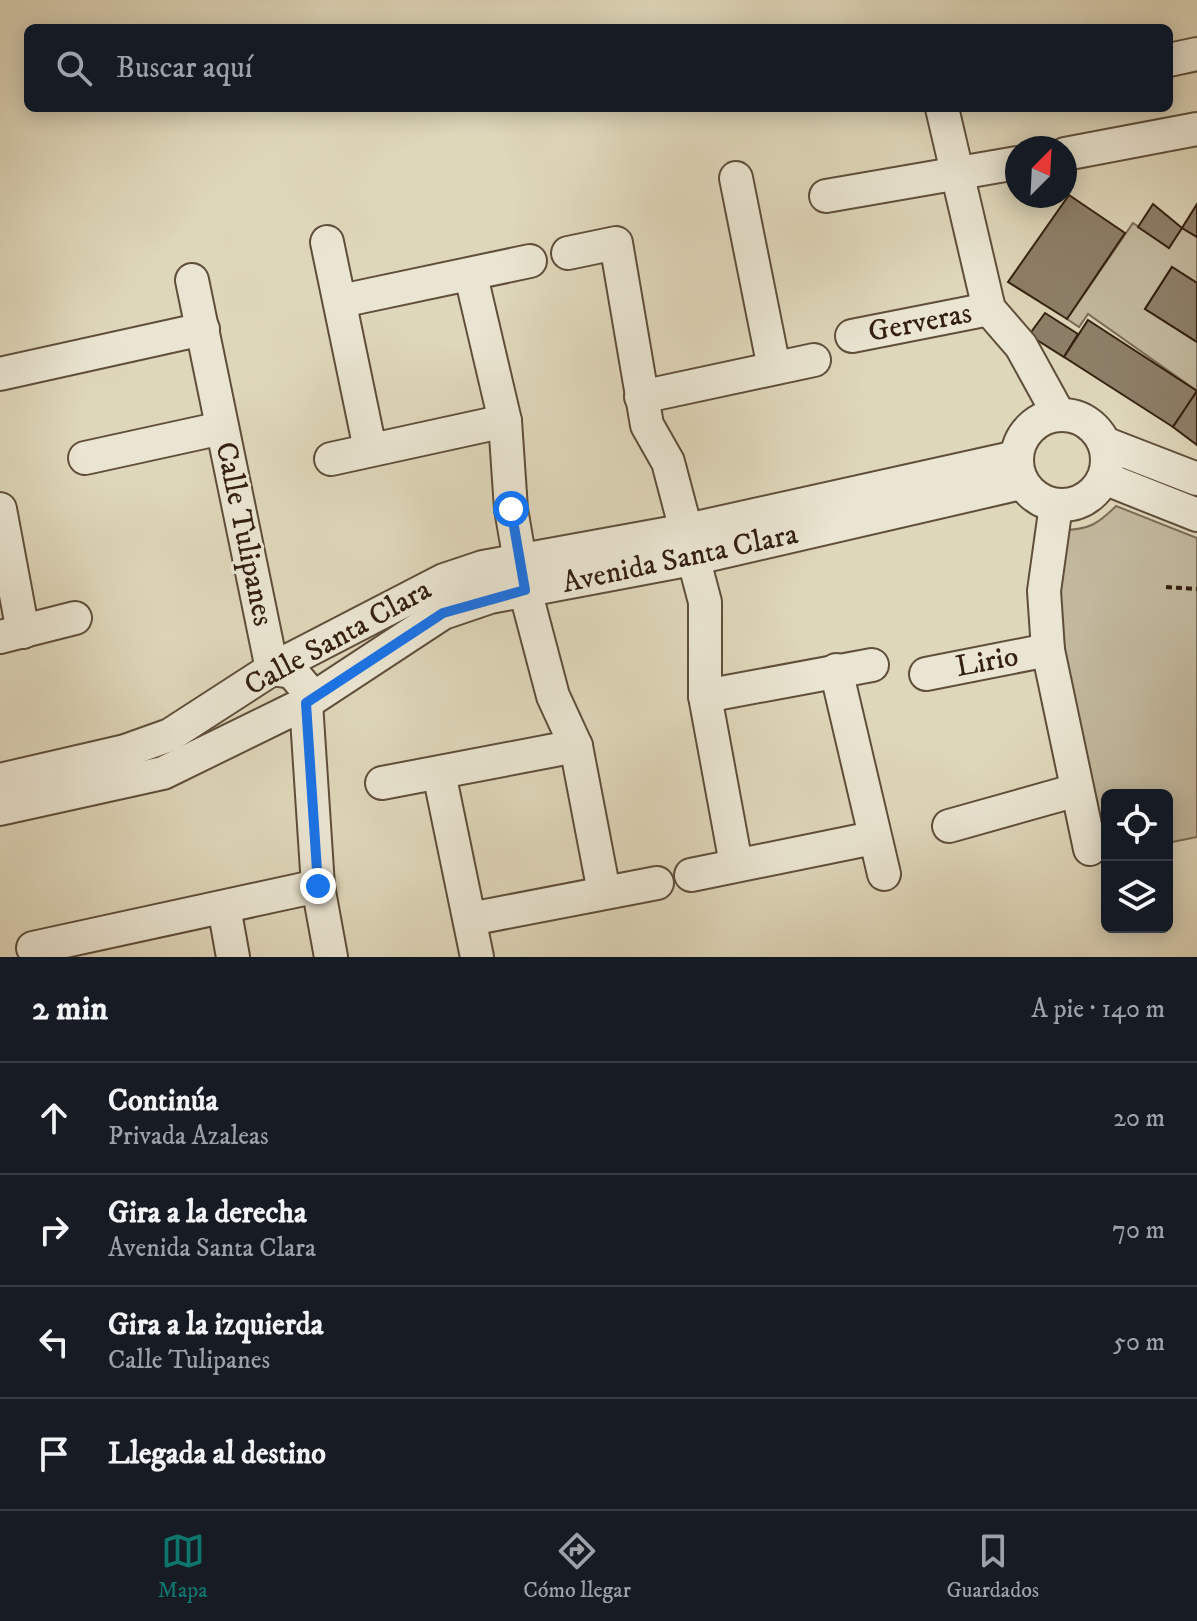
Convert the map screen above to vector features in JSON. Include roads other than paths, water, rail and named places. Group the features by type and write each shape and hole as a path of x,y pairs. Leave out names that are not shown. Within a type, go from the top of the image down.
{"street":[{"path":"1173,59 1197,54"},
{"path":"943,112 989,309 1021,346 1059,415"},
{"path":"1077,152 1197,129"},
{"path":"826,196 1005,165"},
{"path":"736,178 741,218 774,368"},
{"path":"327,242 370,449"},
{"path":"568,253 616,243 647,425 668,462 705,602 705,696 736,864"},
{"path":"341,301 471,276 530,261"},
{"path":"471,276 505,421 511,509 522,576 553,696 576,746 604,892"},
{"name":"Calle Tulipanes","path":"192,280 272,669 292,672 309,692 306,703 318,886 331,957"},
{"name":"Gerveras","path":"852,336 989,309"},
{"path":"0,374 203,329"},
{"path":"641,397 814,360"},
{"path":"1104,443 1104,478 1084,499 1056,505 1042,501 1019,470 1022,438 1031,427 1059,415 1088,424 1104,443 1197,479"},
{"path":"331,459 505,421"},
{"path":"85,458 222,428"},
{"path":"690,544 1019,470"},
{"path":"1104,478 1197,515"},
{"path":"1056,505 1044,591 1048,650 1090,849"},
{"path":"0,512 12,635 75,618"},
{"name":"Avenida Santa Clara","path":"0,809 163,773 306,703 443,613 522,576 690,544"},
{"name":"Calle Santa Clara","path":"0,780 125,751 170,735 272,669 444,580 483,567 522,576"},
{"name":"Lirio","path":"926,674 1048,650"},
{"path":"705,696 872,665"},
{"path":"836,670 873,838 884,874"},
{"path":"382,783 576,746"},
{"path":"439,773 477,957"},
{"path":"949,826 1077,790"},
{"path":"691,875 873,838"},
{"path":"470,919 657,883"},
{"path":"33,948 94,947 224,907 318,886"},
{"path":"224,907 233,957"}]}
